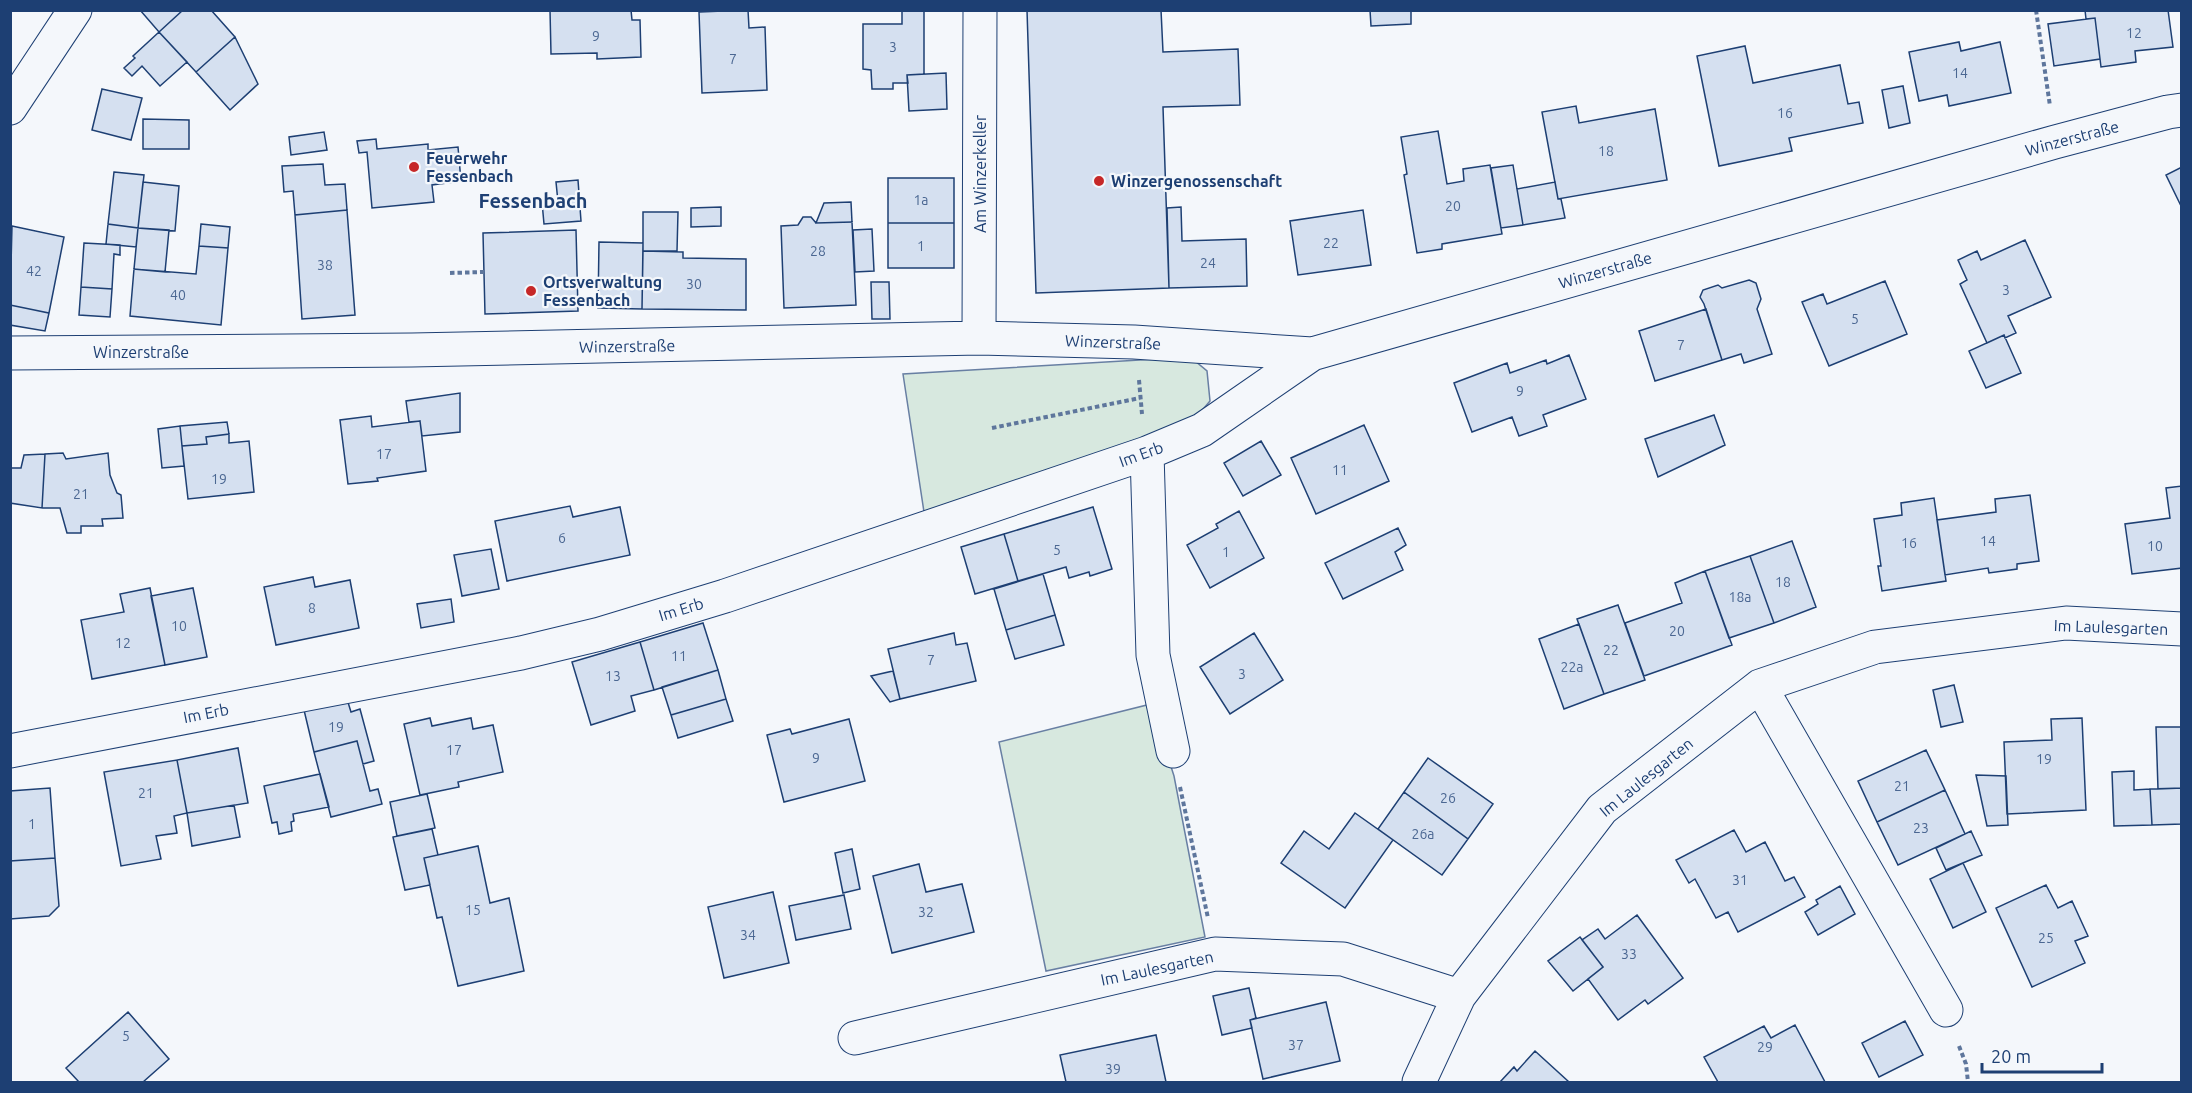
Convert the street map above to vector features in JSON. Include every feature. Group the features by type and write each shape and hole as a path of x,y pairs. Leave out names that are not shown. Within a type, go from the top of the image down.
{"street":[{"path":"10,108 75,10"},
{"name":"Am Winzerkeller","path":"979,338 980,10"},
{"name":"Winzerstraße","path":"10,353 412,350 979,338 1134,342 1312,354 2055,142 2181,110"},
{"name":"Im Erb","path":"10,750 521,653 600,634 725,596 1147,453 1202,430 1312,354"},
{"path":"1147,453 1153,655 1173,751"},
{"name":"Im Laulesgarten","path":"1419,1083 1459,996 1602,809 1760,686 1875,647 2066,622 2181,629"},
{"path":"1760,686 1946,1010"},
{"name":"Im Laulesgarten","path":"855,1038 1215,954 1343,959 1459,996"}],"path":[{"path":"2036,10 2055,142"},
{"path":"450,273 484,272"},
{"path":"1138,370 1143,421"},
{"path":"992,428 1140,398"},
{"path":"1173,751 1215,954"}],"shaded area":[{"path":"1174,358 1195,361 1207,371 1210,401 1193,421 924,512 903,374"},
{"path":"1151,704 1174,776 1205,937 1046,971 999,742"}],"building":[{"path":"140,10 183,10 159,32"},
{"path":"183,10 211,10 235,37 196,72 159,32"},
{"path":"550,10 631,10 632,20 640,20 641,57 597,59 597,53 551,54"},
{"path":"748,10 749,28 765,27 767,90 702,93 699,12"},
{"path":"924,10 924,74 907,75 908,83 893,83 893,89 872,89 871,70 863,69 863,24 902,24 902,11"},
{"name":"Winzergenossenschaft","path":"1027,10 1161,10 1163,52 1238,49 1240,105 1163,107 1169,288 1036,293"},
{"path":"1370,10 1411,10 1411,24 1371,26"},
{"path":"2085,10 2168,10 2173,47 2135,51 2136,62 2101,67 2095,18 2086,19"},
{"path":"2095,18 2100,59 2054,66 2048,24"},
{"path":"159,32 187,62 160,86 142,66 132,76 124,68 135,58 133,56"},
{"path":"235,37 258,84 230,110 196,72"},
{"path":"1959,42 1961,51 2000,42 2011,93 1949,106 1947,95 1919,101 1909,52"},
{"path":"1745,46 1753,83 1840,65 1848,104 1859,102 1863,123 1789,138 1792,151 1719,166 1697,56"},
{"path":"946,73 947,109 909,111 907,75"},
{"path":"1903,86 1910,123 1889,128 1882,90"},
{"path":"102,89 142,98 131,140 92,130"},
{"path":"1576,106 1579,123 1655,109 1667,180 1558,199 1542,112"},
{"path":"143,119 189,120 189,149 143,149"},
{"path":"1438,131 1447,184 1464,181 1463,169 1490,165 1502,234 1442,244 1442,249 1417,253 1404,175 1407,174 1401,137"},
{"path":"324,132 327,150 291,155 289,137"},
{"name":"Feuerwehr Fessenbach","path":"376,139 377,149 428,144 428,150 458,147 461,181 432,185 434,202 372,208 367,152 359,153 357,141"},
{"path":"323,164 325,185 345,184 347,210 295,215 293,191 284,192 282,166"},
{"path":"1513,165 1523,225 1501,228 1491,168"},
{"path":"2182,167 2182,208 2166,175"},
{"path":"114,172 144,175 138,228 108,224"},
{"path":"888,178 954,178 954,223 888,223"},
{"path":"578,180 581,221 544,224 542,202 558,202 556,182"},
{"path":"143,182 179,186 175,231 138,228"},
{"path":"1555,182 1565,218 1523,225 1517,189"},
{"path":"851,202 852,222 816,223 824,203"},
{"path":"721,207 721,226 691,227 691,208"},
{"path":"1181,207 1182,241 1246,239 1247,286 1169,288 1167,208"},
{"path":"347,210 355,315 302,319 295,215"},
{"path":"1363,210 1371,265 1298,275 1290,221"},
{"path":"643,212 678,212 677,251 643,251"},
{"path":"803,217 811,217 816,223 852,222 856,305 784,308 781,226 798,225"},
{"path":"888,223 954,223 954,268 888,268"},
{"path":"108,224 138,228 136,247 106,244"},
{"path":"201,224 230,227 228,248 199,246"},
{"path":"12,226 64,237 49,313 10,305"},
{"path":"138,228 169,230 165,272 134,269"},
{"path":"872,229 874,271 855,272 853,230"},
{"name":"Ortsverwaltung Fessenbach","path":"576,230 578,311 485,314 483,233"},
{"path":"2025,240 2051,297 2008,316 2016,333 2005,338 2004,335 1987,343 1960,284 1967,280 1958,260 1977,251 1981,260"},
{"path":"599,242 643,243 642,309 598,308"},
{"path":"84,243 120,245 120,255 114,254 112,289 81,287"},
{"path":"199,246 228,248 221,325 130,316 134,269 196,274"},
{"path":"643,251 683,252 683,258 746,259 746,310 642,309"},
{"path":"1749,280 1756,283 1761,299 1757,309 1772,354 1744,363 1741,354 1722,360 1700,297 1703,290 1718,285 1722,288"},
{"path":"1885,281 1907,334 1829,366 1802,302 1823,294 1827,304"},
{"path":"871,282 889,282 890,319 872,319"},
{"path":"81,287 112,289 110,317 79,315"},
{"path":"10,305 49,313 45,331 10,325"},
{"path":"1706,309 1722,360 1655,381 1639,331"},
{"path":"2004,335 2021,373 1986,388 1969,351"},
{"path":"1569,355 1586,399 1543,415 1547,426 1519,436 1512,417 1472,432 1454,383 1507,363 1510,373 1546,360 1547,364"},
{"path":"460,393 460,432 422,436 420,421 409,422 406,401"},
{"path":"1714,415 1725,445 1658,477 1645,439"},
{"path":"371,416 372,427 420,421 426,471 377,478 378,481 348,484 340,420"},
{"path":"227,422 229,434 206,437 207,444 182,446 180,426"},
{"path":"1364,425 1389,481 1316,514 1291,458"},
{"path":"180,426 184,466 162,468 158,429"},
{"path":"229,434 229,443 249,441 254,492 188,499 182,446 207,444 206,437"},
{"path":"1261,441 1281,475 1243,496 1224,463"},
{"path":"63,453 66,459 108,453 110,475 117,493 121,495 123,518 102,519 103,526 81,526 81,533 67,533 60,508 42,508 45,454"},
{"path":"45,454 42,508 10,503 11,468 21,468 24,455"},
{"path":"2182,486 2182,568 2132,574 2125,524 2170,518 2166,488"},
{"path":"2030,495 2039,561 2017,564 2017,569 1989,573 1988,568 1945,575 1937,520 1996,512 1995,499"},
{"path":"1934,498 1946,581 1882,591 1874,519 1902,515 1901,503"},
{"path":"570,506 573,517 620,507 630,555 507,581 495,521"},
{"path":"1093,507 1112,569 1090,576 1089,572 1069,578 1066,567 1018,581 1004,534"},
{"path":"1239,511 1264,558 1210,588 1187,545 1218,528 1216,524"},
{"path":"1398,528 1406,545 1395,552 1403,570 1343,599 1325,563"},
{"path":"1004,534 1018,581 975,594 961,547"},
{"path":"1792,541 1816,607 1774,623 1750,556"},
{"path":"491,549 499,589 462,596 454,555"},
{"path":"1750,556 1774,623 1729,638 1705,571"},
{"path":"1705,571 1732,645 1644,676 1625,623 1682,603 1675,583"},
{"path":"1043,574 1055,615 1006,630 994,589"},
{"path":"313,577 315,587 350,580 359,628 276,645 264,587"},
{"path":"150,588 165,665 92,679 81,620 124,612 120,594"},
{"path":"193,588 207,657 165,665 151,596"},
{"path":"451,599 454,622 421,628 417,604"},
{"path":"1618,605 1645,680 1604,694 1577,619"},
{"path":"1055,615 1064,645 1015,659 1006,630"},
{"path":"703,623 718,670 654,690 640,642"},
{"path":"1579,624 1604,694 1564,709 1539,639"},
{"path":"954,633 956,645 967,643 976,681 900,699 888,649"},
{"path":"1254,633 1283,680 1230,714 1200,667"},
{"path":"640,642 654,690 631,696 635,711 591,725 572,662"},
{"path":"718,670 726,699 671,715 662,687"},
{"path":"893,671 900,699 890,702 871,676"},
{"path":"1954,685 1963,722 1941,727 1933,690"},
{"path":"347,699 351,712 360,709 374,761 363,764 357,741 314,752 304,710"},
{"path":"726,699 733,721 678,738 671,715"},
{"path":"430,718 432,726 471,718 473,729 493,725 503,772 458,782 459,787 420,795 404,724"},
{"path":"2082,718 2086,810 2007,814 2004,742 2052,740 2051,719"},
{"path":"849,719 865,781 784,802 767,735 790,729 792,734"},
{"path":"2156,727 2182,727 2182,788 2158,789"},
{"path":"357,741 370,791 378,789 382,804 331,817 314,752"},
{"path":"238,748 248,803 187,813 177,760"},
{"path":"1926,750 1945,790 1877,822 1858,781"},
{"path":"1428,758 1493,804 1468,839 1404,792"},
{"path":"177,760 187,813 174,816 177,833 156,836 161,859 121,866 104,772"},
{"path":"2134,771 2134,790 2150,789 2152,825 2114,826 2112,772"},
{"path":"320,774 329,807 293,814 292,831 279,834 277,822 272,823 264,786"},
{"path":"1976,775 2006,776 2008,825 1987,826"},
{"path":"50,788 55,858 10,861 10,791"},
{"path":"2182,788 2182,824 2152,825 2150,789"},
{"path":"1945,790 1965,834 1898,865 1877,822"},
{"path":"1404,792 1468,839 1442,875 1378,829"},
{"path":"427,794 435,828 397,836 390,802"},
{"path":"234,805 240,837 192,846 187,813"},
{"path":"1355,813 1393,840 1345,908 1281,863 1304,831 1329,849"},
{"path":"432,829 438,855 424,858 430,885 405,890 393,837"},
{"path":"1734,830 1746,852 1765,842 1785,881 1794,877 1805,897 1738,932 1728,912 1716,918 1695,879 1689,883 1676,860"},
{"path":"1971,831 1982,855 1946,870 1936,848"},
{"path":"478,846 490,903 509,898 524,971 458,986 442,917 437,918 424,858"},
{"path":"852,849 860,889 843,893 835,853"},
{"path":"55,858 59,906 49,916 10,919 10,861"},
{"path":"1963,863 1986,912 1953,928 1930,879"},
{"path":"919,864 926,892 962,884 974,932 892,953 873,876"},
{"path":"2046,885 2058,908 2072,901 2088,936 2075,941 2085,963 2032,987 1996,908"},
{"path":"1840,886 1855,914 1818,935 1805,912 1818,904 1816,900"},
{"path":"773,892 789,963 724,978 708,907"},
{"path":"844,895 851,929 796,940 789,906"},
{"path":"1637,915 1683,978 1648,1004 1645,1000 1618,1020 1588,979 1603,967 1582,940 1598,929 1605,939"},
{"path":"1580,937 1603,967 1573,991 1548,961"},
{"path":"1249,988 1256,1018 1250,1020 1252,1028 1222,1035 1213,996"},
{"path":"1326,1002 1340,1061 1263,1079 1250,1020"},
{"path":"128,1012 169,1059 143,1082 79,1082 66,1068"},
{"path":"1905,1021 1923,1055 1879,1077 1862,1043"},
{"path":"1795,1025 1825,1082 1718,1082 1704,1057 1764,1026 1771,1038"},
{"path":"1156,1035 1166,1082 1066,1082 1060,1055"},
{"path":"1535,1051 1569,1082 1500,1082 1514,1067 1517,1071"}],"place":[{"name":"Feuerwehr Fessenbach","path":"414,167"},
{"name":"Winzergenossenschaft","path":"1099,181"},
{"name":"Ortsverwaltung Fessenbach","path":"531,291"}],"district":[{"name":"Fessenbach","path":"533,200"}]}
